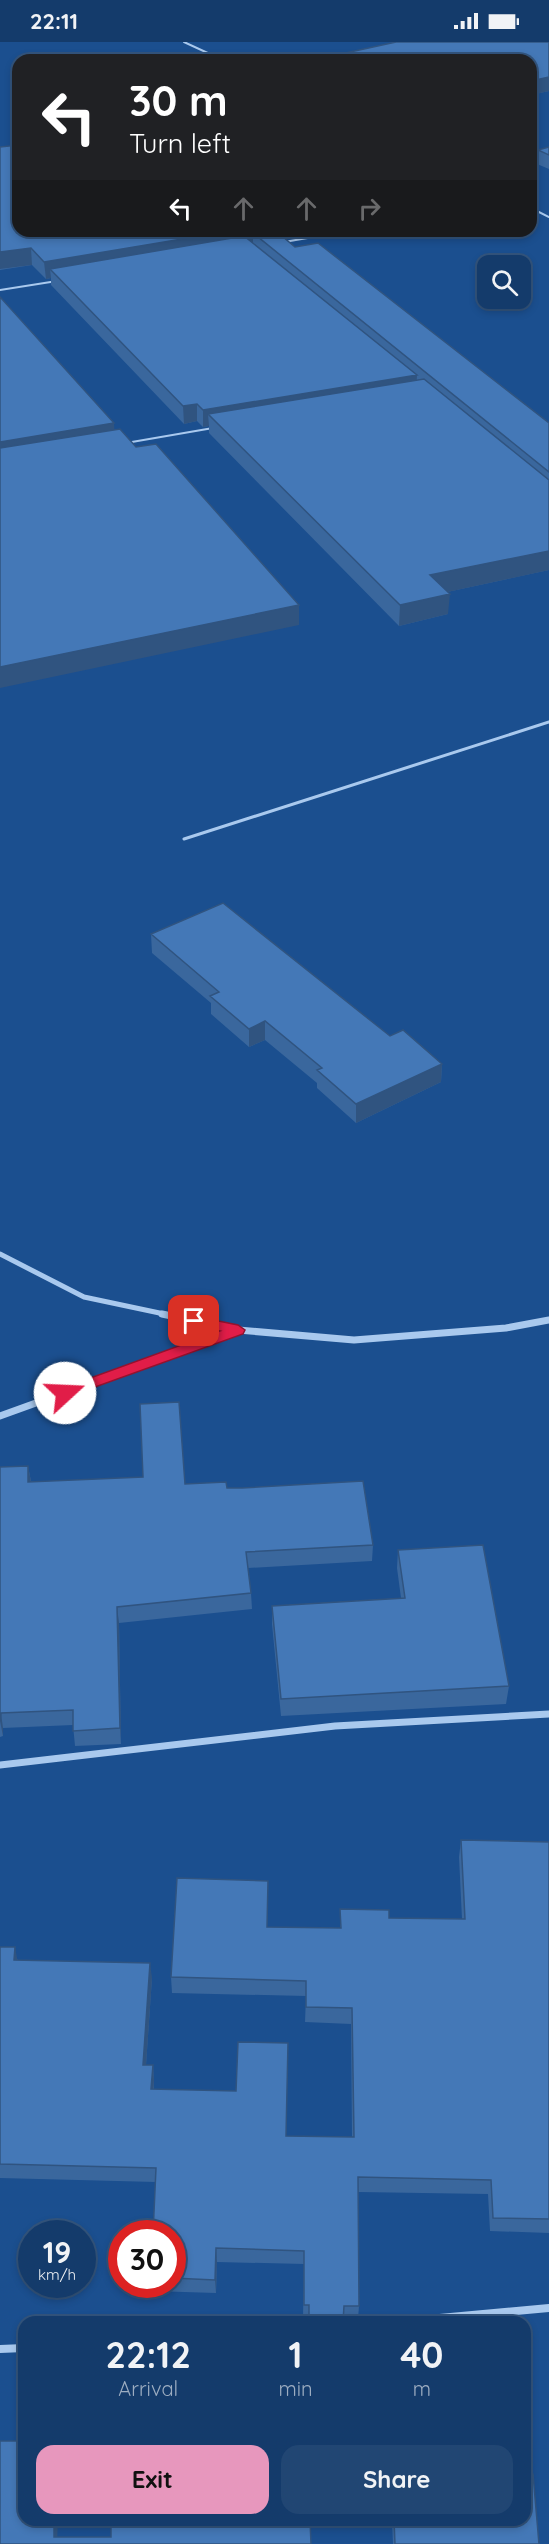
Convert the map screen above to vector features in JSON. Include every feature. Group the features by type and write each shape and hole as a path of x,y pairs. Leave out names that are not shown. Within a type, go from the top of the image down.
{"street":[{"path":"0,1254 84,1297 238,1330 354,1340 506,1328 549,1320"},
{"path":"0,1416 238,1330"},
{"path":"0,1765 335,1726 549,1714"},
{"path":"462,2316 549,2308"},
{"path":"0,2349 18,2348"}],"lane":[{"path":"184,42 211,54"},
{"path":"280,243 314,237"},
{"path":"0,290 58,280"},
{"path":"123,443 214,428"},
{"path":"184,839 549,722"}],"building":[{"path":"396,42 549,42 549,77 537,80 537,54 341,54"},
{"path":"12,146 12,237 194,237 44,262 31,248 0,252 0,147"},
{"path":"549,147 549,155 538,150"},
{"path":"245,237 417,375 203,410 197,404 183,406 50,269"},
{"path":"258,237 283,237 295,247 318,243 549,423 549,472"},
{"path":"0,297 114,423 0,442"},
{"path":"424,379 549,480 549,551 430,575 450,594 400,605 208,414"},
{"path":"120,429 136,447 156,444 299,605 0,667 0,448"},
{"path":"223,903 390,1036 403,1030 442,1064 356,1104 317,1070 322,1068 265,1021 249,1029 210,996 219,992 151,934"},
{"path":"179,1402 185,1484 226,1482 227,1488 242,1488 363,1481 373,1545 246,1552 251,1593 117,1607 120,1728 73,1731 73,1710 1,1713 0,1721 0,1467 28,1466 28,1482 143,1477 140,1404"},
{"path":"483,1545 509,1686 281,1699 272,1606 405,1598 398,1550"},
{"path":"461,1840 549,1842 549,2219 493,2218 491,2180 358,2177 359,2306 344,2306 343,2316 309,2316 309,2305 304,2305 304,2251 216,2248 215,2280 186,2279 186,2220 154,2220 156,2168 0,2164 0,1947 15,1947 14,1960 150,1963 143,2065 153,2065 151,2089 236,2091 238,2042 288,2043 286,2136 354,2137 352,2008 306,2007 306,1981 171,1977 177,1878 268,1881 267,1927 341,1928 340,1909 389,1910 389,1918 465,1919"},
{"path":"0,2441 18,2441 18,2526 54,2526 54,2537 111,2537 111,2526 310,2526 311,2544 0,2544"},
{"path":"531,2474 533,2474 539,2544 395,2544 394,2526 531,2526"}],"route":[{"path":"65,1393 238,1330 194,1321"}]}
